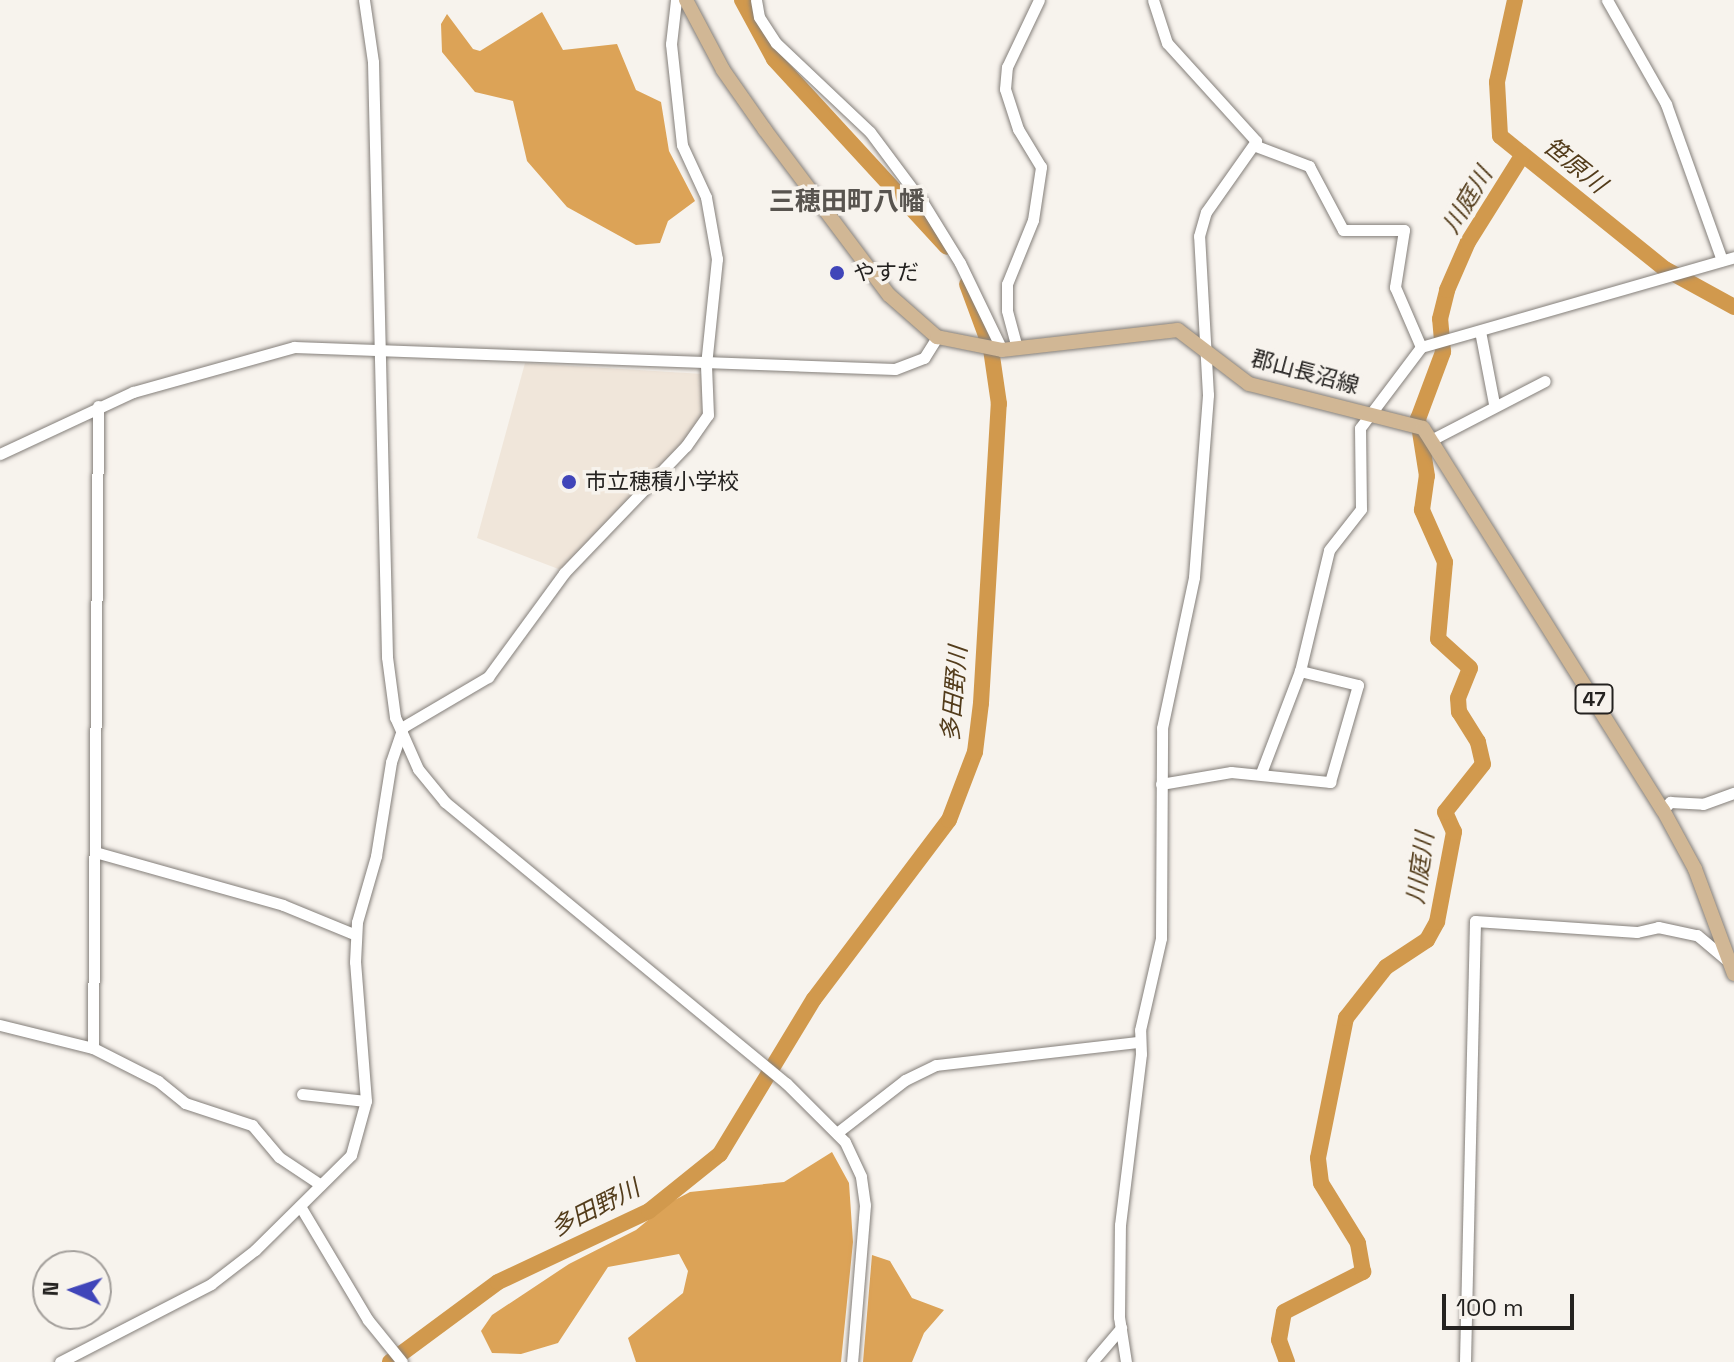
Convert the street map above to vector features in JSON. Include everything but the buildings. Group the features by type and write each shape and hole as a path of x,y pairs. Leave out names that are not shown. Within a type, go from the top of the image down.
{"main road":[{"name":"郡山長沼線","path":"686,0 723,70 765,130 889,295 937,337 953,343 1002,350 1178,330 1249,384 1370,412 1423,428 1663,810 1695,869 1731,968"}],"street":[{"path":"364,0 373,62 388,679 401,733 418,769 445,802 786,1083 838,1132 855,1162 865,1205 852,1362"},
{"path":"60,1362 211,1284 300,1206 354,1149 366,1101 356,935 401,733 408,723 488,677 564,573 698,431 710,408 706,365 717,259 706,197 682,145 671,44 676,0"},
{"path":"756,0 759,17 776,43 870,132 923,203 960,263 1002,350"},
{"path":"1017,348 1007,310 1007,284 1033,220 1041,167 1018,129 1005,89 1007,67 1039,0"},
{"path":"1126,1362 1121,1328 1120,1225 1139,1042 1161,938 1164,708 1194,577 1208,395 1201,224 1256,146 1255,136 1218,104 1201,77 1167,43 1153,0"},
{"path":"1261,773 1300,671 1329,550 1361,509 1358,435 1370,412 1387,398 1425,345 1728,258 1666,104 1607,0"},
{"path":"1256,146 1309,166 1343,230 1404,230 1395,287 1425,345"},
{"path":"1480,331 1494,404"},
{"path":"0,454 98,406 260,353 294,347 706,365 909,367 924,358 937,337"},
{"path":"1430,439 1494,404 1545,381"},
{"path":"93,1048 98,406"},
{"path":"1161,784 1231,772 1330,782 1358,685 1300,671"},
{"path":"1663,810 1670,802 1703,804 1734,793"},
{"path":"95,852 283,905 356,935"},
{"path":"1465,1362 1475,921 1619,931 1658,927 1697,935 1731,968"},
{"path":"0,1025 93,1048 158,1081 185,1103 252,1125 279,1157 321,1185"},
{"path":"838,1132 905,1080 936,1065 1139,1042"},
{"path":"302,1094 366,1101"},
{"path":"300,1206 387,1345 402,1362"},
{"path":"1092,1362 1121,1328"}],"shaded area":[{"path":"542,12 563,50 617,44 636,90 661,102 669,151 695,201 668,221 660,243 636,245 567,207 527,161 513,101 475,92 442,52 441,24 447,14 473,49 480,51"},
{"name":"市立穂積小学校","path":"525,363 703,374 706,405 698,426 561,570 477,538"},
{"path":"832,1152 849,1183 853,1242 841,1362 636,1362 628,1338 683,1293 688,1271 679,1254 608,1267 558,1343 521,1354 492,1353 481,1331 492,1315 569,1264 636,1230 669,1203 690,1192 784,1182"},
{"path":"872,1255 890,1261 912,1298 944,1310 924,1333 912,1362 863,1362"}],"waterway":[{"name":"多田野川","path":"742,0 774,59 947,247"},
{"name":"笹原川","path":"1515,0 1497,82 1500,136 1665,269 1734,307"},
{"name":"川庭川","path":"1287,1362 1279,1340 1284,1312 1363,1272 1358,1243 1321,1183 1318,1158 1346,1018 1386,967 1427,940 1437,922 1454,832 1445,812 1483,764 1478,742 1459,712 1458,698 1470,668 1438,639 1445,562 1422,510 1427,476 1418,419 1443,352 1440,319 1447,290 1468,242 1522,156"},
{"name":"多田野川","path":"390,1362 498,1282 649,1211 720,1154 814,999 949,820 975,752 981,703 999,404 991,349 967,284"}],"place":[{"name":"やすだ","path":"837,273"},
{"name":"市立穂積小学校","path":"569,482"}],"district":[{"name":"三穂田町八幡","path":"847,202"}]}
